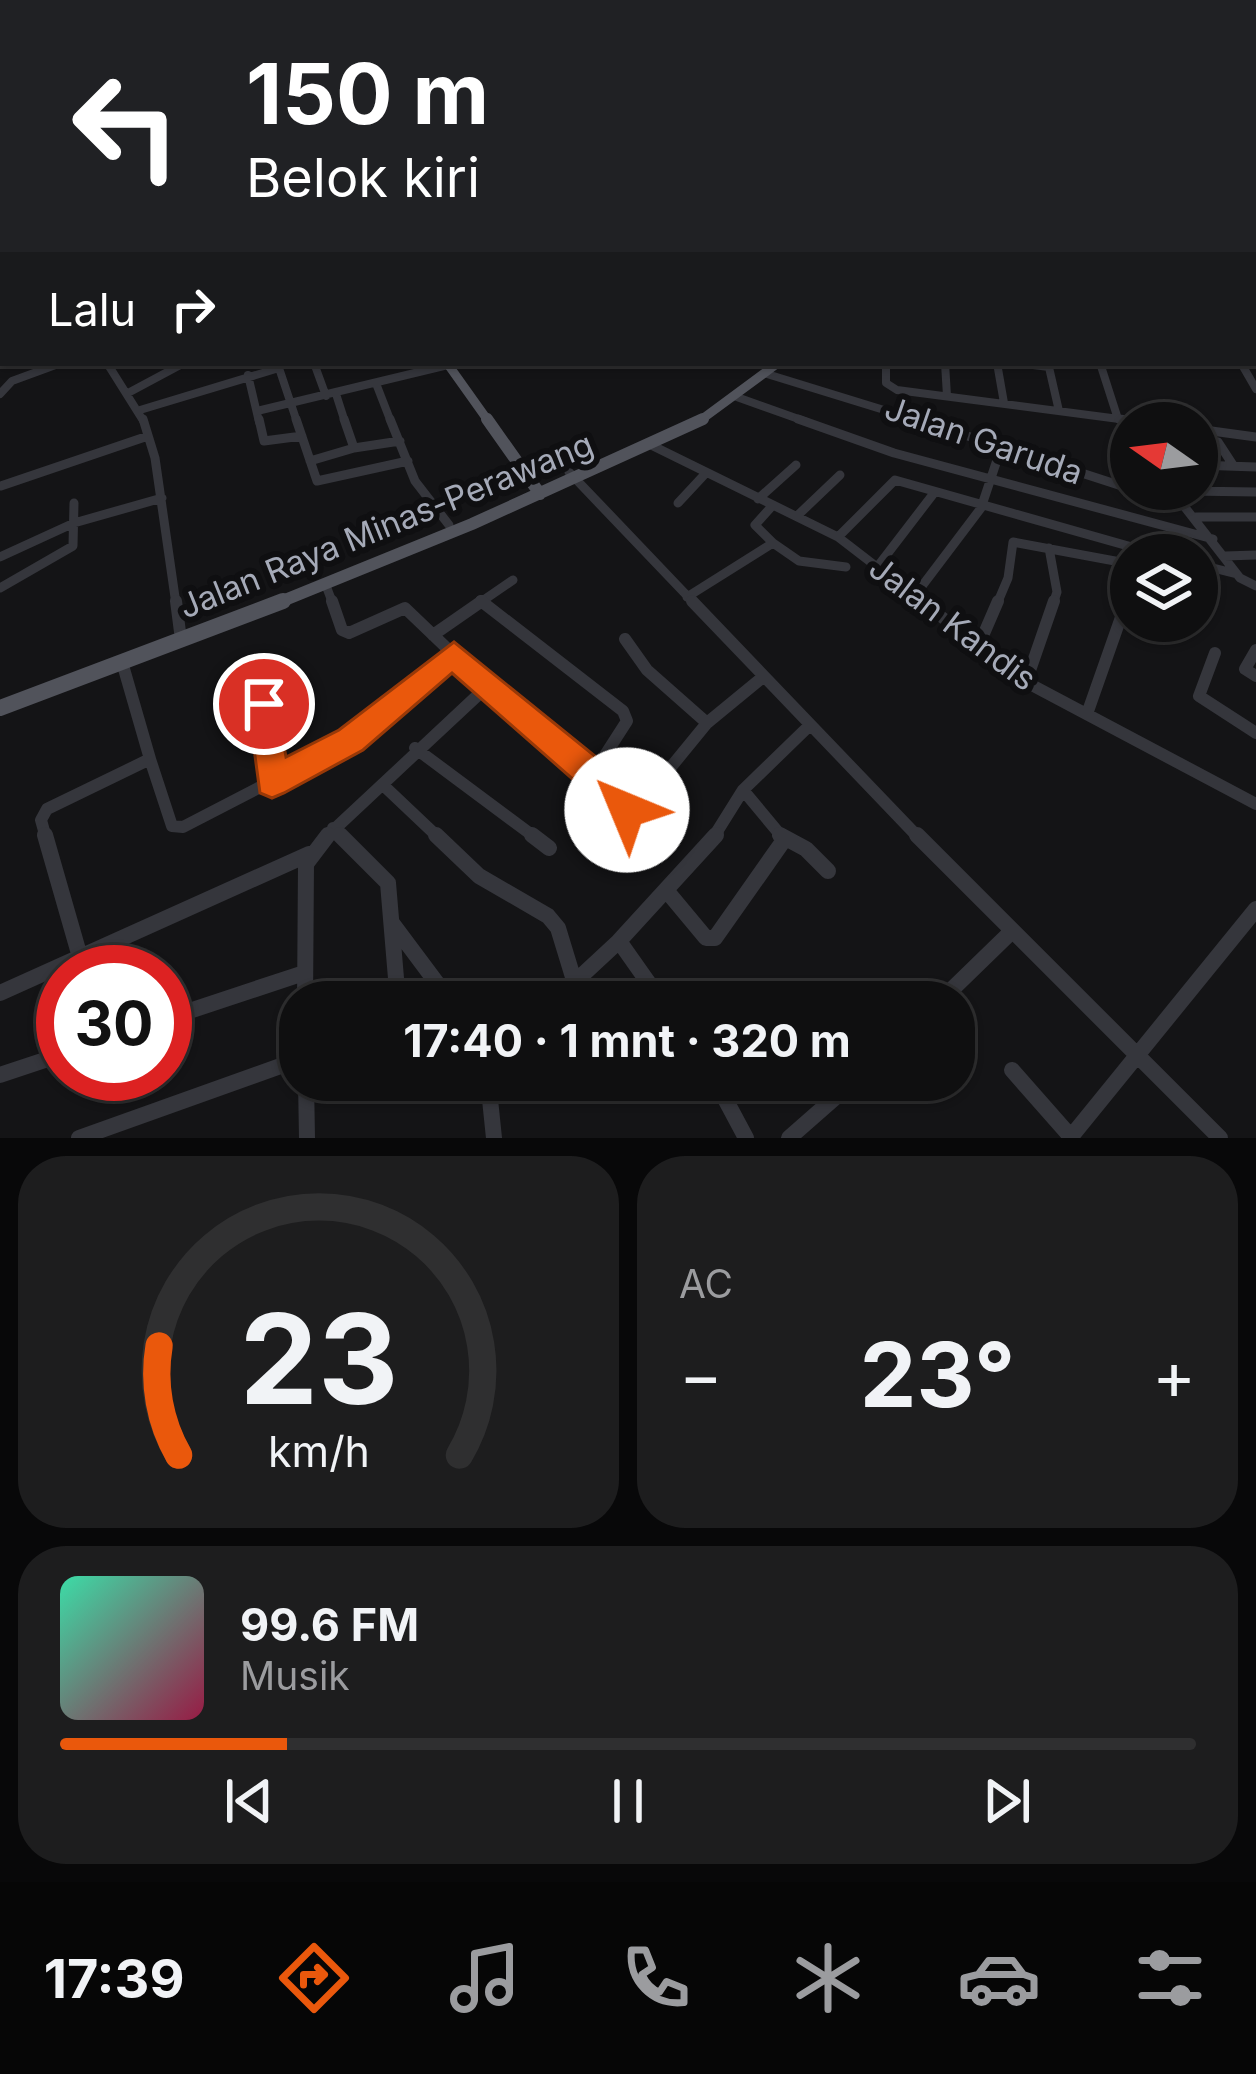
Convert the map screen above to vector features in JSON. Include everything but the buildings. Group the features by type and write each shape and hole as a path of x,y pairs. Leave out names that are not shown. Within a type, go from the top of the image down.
{"main road":[{"path":"448,366 537,490"},
{"name":"Jalan Raya Minas-Perawang","path":"572,476 771,367"},
{"name":"Jalan Raya Minas-Perawang","path":"0,699 649,444 734,397 771,367"},
{"name":"Jalan Raya Minas-Perawang","path":"0,708 325,583 537,490"}],"street":[{"path":"0,394 17,378 52,366"},
{"path":"108,366 140,410 148,436 162,498 180,632"},
{"path":"128,393 178,366"},
{"path":"140,410 286,366"},
{"path":"316,366 354,448"},
{"path":"257,412 377,386 441,366"},
{"path":"886,366 890,387 1110,417"},
{"path":"945,366 947,396"},
{"path":"998,366 1004,403"},
{"path":"1048,366 1059,411"},
{"path":"1101,366 1113,402"},
{"name":"Jalan Garuda","path":"771,367 1000,451 1110,483"},
{"path":"280,368 321,482 408,461"},
{"path":"248,375 266,442 302,436"},
{"path":"377,386 415,481 449,525"},
{"path":"734,397 825,431 1195,534"},
{"path":"1218,432 1256,437"},
{"path":"2,486 61,471 83,454 148,436"},
{"path":"310,461 400,440"},
{"path":"1218,442 1233,465"},
{"name":"Jalan Kandis","path":"649,444 838,537 1026,682 1256,804"},
{"path":"916,595 981,508 1000,451"},
{"path":"758,499 796,465"},
{"path":"1218,465 1256,467"},
{"path":"678,503 705,473"},
{"path":"797,516 840,475"},
{"path":"572,476 1010,933 1220,1138"},
{"path":"838,537 892,481 1110,542"},
{"path":"1218,491 1256,492"},
{"path":"878,566 934,493"},
{"path":"0,556 74,523 162,498"},
{"path":"0,588 69,549 75,542 74,503"},
{"path":"773,506 755,526 773,543 799,561 845,567"},
{"name":"Jalan Garuda","path":"1187,510 1209,534"},
{"path":"1196,517 1256,517"},
{"path":"979,645 1009,578 1013,542 1022,519"},
{"path":"1013,542 1110,560"},
{"path":"687,597 773,543"},
{"name":"Jalan Garuda","path":"1218,546 1237,574 1256,586"},
{"path":"1026,682 1057,592 1049,548"},
{"path":"1225,556 1256,555"},
{"path":"1218,569 1237,574"},
{"path":"433,635 513,580"},
{"path":"325,583 345,632 400,608 454,654 480,684 591,777 598,792 634,811 707,724 763,676"},
{"path":"480,600 623,712 627,722 591,777"},
{"path":"625,639 647,670 707,724"},
{"path":"1087,714 1112,642"},
{"path":"1256,650 1245,669 1256,676"},
{"path":"1215,653 1199,697 1256,733"},
{"path":"122,662 150,760 176,828 351,740 454,654"},
{"path":"260,664 272,782"},
{"path":"304,981 303,875 314,852 415,748 478,695 480,684"},
{"path":"589,981 716,835 743,790 809,725"},
{"path":"415,748 549,848"},
{"path":"77,945 41,820 47,809 150,760"},
{"path":"383,785 478,877 548,916 558,928 575,981"},
{"path":"743,790 784,840 806,849 828,871"},
{"path":"333,828 388,883 396,981"},
{"path":"666,890 706,938 715,938 784,840"},
{"path":"107,945 314,852"},
{"path":"1012,1070 1070,1137 1256,908"},
{"path":"392,923 435,981"},
{"path":"961,981 1010,933"},
{"path":"619,941 647,981"},
{"path":"192,1010 304,973"},
{"path":"0,993 36,977"},
{"path":"0,1075 36,1063"},
{"path":"80,1138 279,1067"},
{"path":"306,1101 307,1138"},
{"path":"490,1101 494,1138"},
{"path":"726,1101 746,1138"},
{"path":"789,1138 812,1131 837,1101"}],"route":[{"path":"264,704 272,782 351,740 454,654 480,684 589,772 598,792 627,810"}]}
